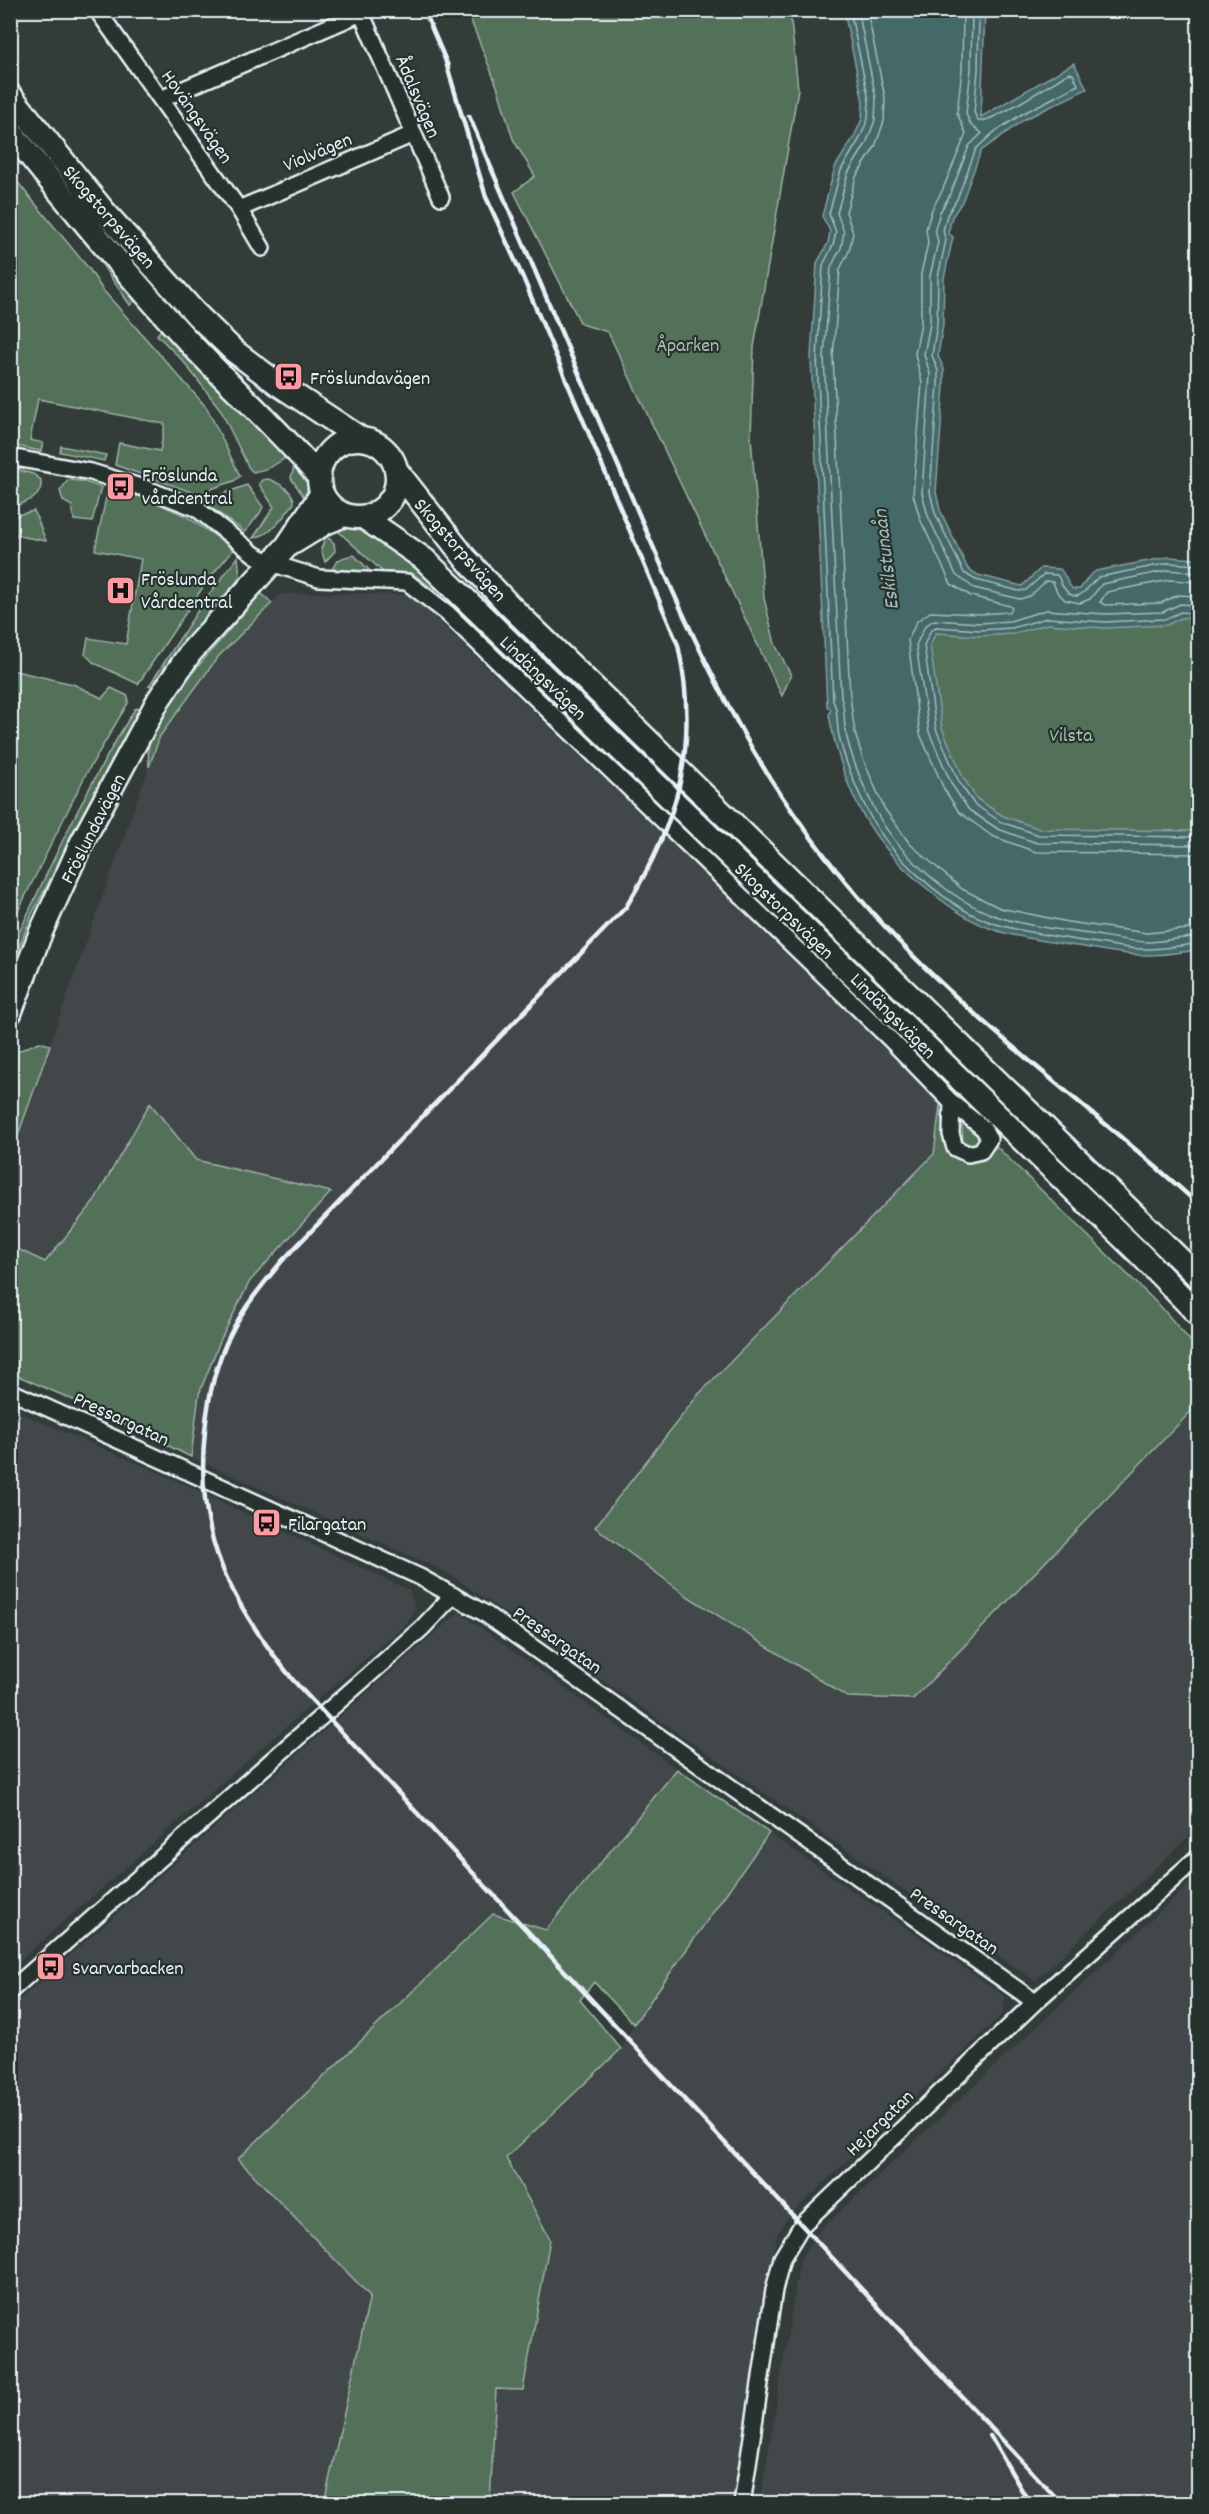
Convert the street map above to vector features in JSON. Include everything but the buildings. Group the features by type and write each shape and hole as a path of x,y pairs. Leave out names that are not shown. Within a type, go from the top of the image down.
{"main road":[{"name":"Skogstorpsvägen","path":"10,95 102,208 196,314 234,351 287,390 360,438"},
{"name":"Skogstorpsvägen","path":"10,131 76,214 189,343 270,422 320,485"},
{"path":"360,438 375,442 387,451 397,471 396,487 390,500 378,511 354,516 333,508 320,485 321,464 329,451 343,441 360,438"},
{"name":"Skogstorpsvägen","path":"397,471 465,558 507,604 1198,1277"},
{"name":"Fröslundavägen","path":"10,1012 41,932 81,844 159,699 189,653 287,546 320,485"},
{"name":"Skogstorpsvägen","path":"354,516 424,559 1142,1256 1198,1314"},
{"name":"Fröslundavägen","path":"287,546 325,523 354,516"}],"street":[{"name":"Hovängsvägen","path":"97,10 238,208 262,248"},
{"path":"161,99 361,12"},
{"name":"Ådalsvägen","path":"361,12 441,197"},
{"name":"Violvägen","path":"238,208 413,134"},
{"name":"Lindängsvägen","path":"10,457 121,480 195,508 255,555 272,563 320,578 407,582 447,613 890,1039 952,1103"},
{"name":"Pressargatan","path":"10,1391 420,1577 484,1613 558,1663 1035,2002"},
{"path":"10,1991 422,1628 453,1595"},
{"name":"Hejargatan","path":"742,2504 774,2290 782,2258 792,2239 802,2225 1035,2002 1198,1857"}],"shaded area":[{"path":"281,594 411,595 922,1082 940,1105 934,1154 595,1527 687,1596 847,1697 913,1699 1198,1404 1198,1828 1035,1981 448,1573 191,1457 199,1394 219,1341 250,1281 331,1192 196,1160 150,1104 93,1203 45,1262 11,1246 10,1155 160,736 218,657"},
{"path":"11,1409 171,1478 409,1590 415,1606 413,1614 404,1626 11,1968"},
{"path":"459,1612 677,1769 545,1930 238,2159 370,2296 324,2503 11,2503 10,2008"},
{"path":"769,1833 1006,1997 1003,2014 787,2218 777,2235 767,2277 733,2503 490,2504 496,2389 523,2390 550,2239 506,2159 621,2049 634,2024"},
{"path":"1198,1876 1198,2503 760,2503 800,2259 820,2230"}],"green space":[{"name":"Åparken","path":"467,11 790,11 798,89 754,347 751,437 764,598 775,644 791,675 782,696 608,332 581,324 514,192 535,176 513,139 497,86"},
{"path":"10,147 140,296 130,305 96,256 11,153"},
{"path":"10,173 90,270 102,289 207,408 240,476 234,481 197,494 115,465 119,443 160,451 165,424 38,399 30,440 43,443 41,451 11,445"},
{"path":"166,323 291,453 264,470 253,472 249,468 220,409 183,361 157,335"},
{"path":"61,446 106,455 104,461 60,452"},
{"path":"298,463 309,486 304,497 291,478 294,467"},
{"path":"11,468 33,474 41,480 41,486 32,499 11,507"},
{"path":"268,479 289,491 294,503 271,530 253,538 274,507 259,484 262,480"},
{"path":"68,480 101,487 92,522 74,520 72,506 63,501 60,491"},
{"path":"247,485 263,507 245,532 205,503 206,500"},
{"path":"108,488 146,498 186,516 234,549 207,581 138,684 94,663 85,654 88,638 126,644 141,559 95,550"},
{"path":"34,511 46,541 13,535 11,548 11,522 17,515"},
{"path":"348,527 377,535 400,547 501,649 445,597 412,573 383,572 337,530"},
{"path":"326,536 334,543 335,551 325,562 321,549"},
{"path":"354,555 371,572 332,570 340,559"},
{"path":"238,557 240,577 190,637 156,685 149,686 204,601"},
{"path":"261,593 272,603 218,657 160,736 149,767 148,744 166,710 193,672"},
{"name":"Vilsta","path":"952,598 1198,605 1198,892 1019,863 879,715"},
{"path":"11,670 73,684 102,698 111,688 128,696 128,703 86,774 11,925"},
{"path":"138,708 138,714 32,914 18,951 18,967 11,987 11,951 17,937 87,792 118,736 135,709"},
{"path":"39,1042 50,1045 11,1155 11,1054"},
{"path":"150,1103 196,1160 331,1192 250,1281 220,1341 199,1394 191,1457 92,1408 11,1373 11,1246 45,1262 93,1203"},
{"path":"940,1105 945,1139 952,1154 970,1161 984,1160 996,1146 1162,1308 1198,1350 1198,1404 913,1699 847,1697 687,1596 595,1527 698,1395 934,1154"},
{"path":"962,1121 979,1137 980,1142 971,1147 963,1143"},
{"path":"677,1769 769,1833 634,2024 594,1982 580,2000 621,2049 506,2158 550,2239 523,2390 496,2389 490,2503 324,2503 370,2296 238,2159 493,1914 546,1930"}],"water":[{"name":"Eskilstunaån","path":"844,11 985,11 981,117 1074,63 1087,89 1025,119 981,151 962,202 952,217 948,233 953,237 944,278 943,325 938,356 944,369 944,386 936,492 940,510 968,569 978,575 1022,586 1041,568 1060,569 1073,589 1080,589 1089,576 1096,571 1169,557 1196,559 1198,561 1198,621 1194,618 1181,618 1167,625 1105,628 1047,624 1013,634 979,636 936,633 930,645 942,728 964,779 977,799 1003,816 1040,829 1198,831 1198,950 1155,955 1122,953 1023,937 975,922 937,897 890,854 862,813 851,791 835,742 829,715 831,709 827,706 811,357 817,263 828,243 830,231 822,216 835,167 854,137 862,119 863,102"}],"railway":[{"path":"424,10 448,66"},
{"path":"445,59 486,197 524,280 678,645 687,716 680,781 672,813 660,844 626,907 282,1261 241,1315 220,1358 206,1419 203,1468 205,1502 211,1534 221,1565 251,1623 293,1680 1062,2504"},
{"path":"469,116 678,603 734,716 782,796 844,880 915,958 994,1030 1198,1204"},
{"path":"990,2436 1030,2504"}],"place":[{"name":"Fröslundavägen","path":"289,377"},
{"name":"Fröslunda vårdcentral","path":"121,486"},
{"name":"Fröslunda Vårdcentral","path":"120,590"},
{"name":"Filargatan","path":"267,1523"},
{"name":"Svarvarbacken","path":"51,1967"}]}
